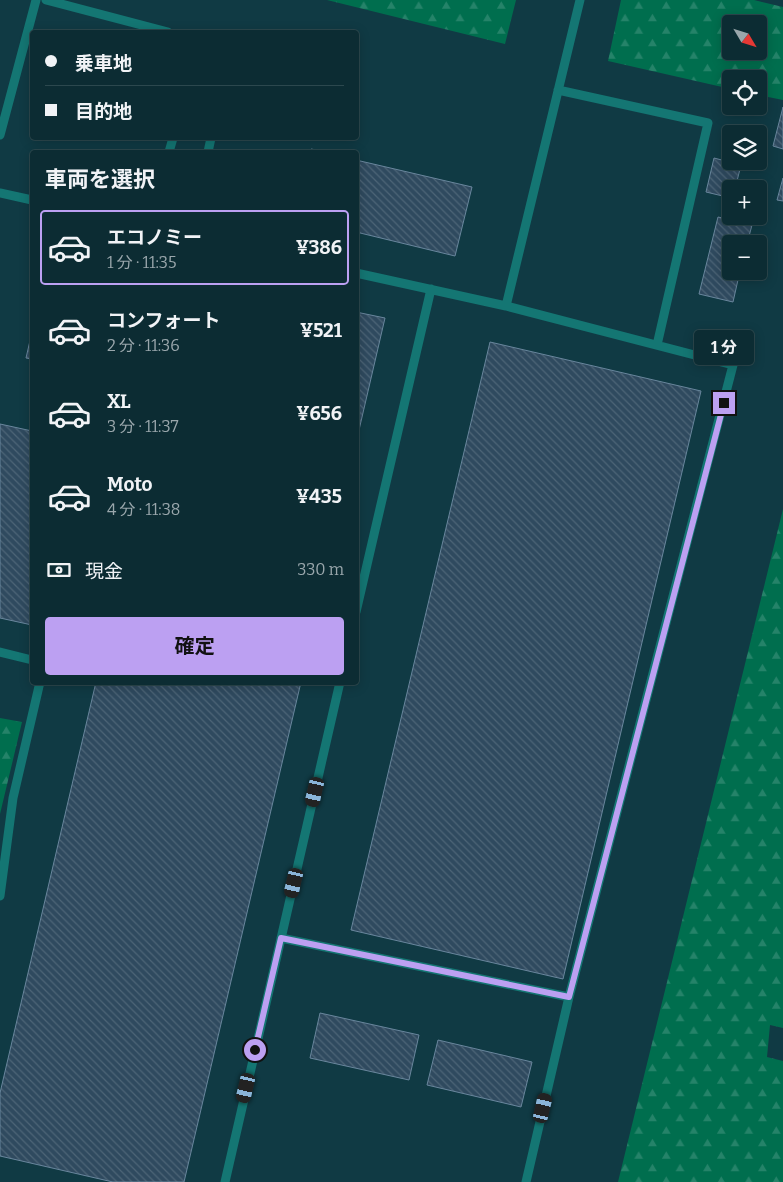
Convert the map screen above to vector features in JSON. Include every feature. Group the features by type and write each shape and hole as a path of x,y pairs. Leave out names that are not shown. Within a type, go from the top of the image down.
{"lane":[{"path":"0,135 36,0"},
{"path":"46,0 160,30"},
{"path":"506,306 580,0"},
{"path":"558,90 708,123 657,345"},
{"path":"0,193 30,200"},
{"path":"359,274 506,306 734,365 569,997 526,1182"},
{"path":"359,599 431,289"},
{"path":"0,652 30,660"},
{"path":"0,896 13,798 39,685"},
{"path":"225,1182 339,685"},
{"path":"281,938 569,997"}],"green space":[{"path":"327,0 516,0 505,44"},
{"path":"621,0 754,0 783,7 783,100 767,97 767,70 722,70 722,87 608,61"},
{"path":"783,509 783,1028 770,1025 767,1057 783,1061 783,1182 618,1182"},
{"path":"0,718 22,722 0,814"}],"building":[{"path":"783,107 783,149 773,146"},
{"path":"714,158 722,160 722,170 740,170 737,180 722,180 722,196 706,192"},
{"path":"359,161 472,187 455,256 359,233"},
{"path":"783,178 783,201 777,200"},
{"path":"718,217 722,218 722,225 752,225 749,235 722,235 722,280 738,280 733,302 699,294"},
{"path":"359,313 385,318 359,430"},
{"path":"30,341 30,359 26,358"},
{"path":"490,342 701,391 563,979 351,930"},
{"path":"0,424 30,431 30,625 0,618"},
{"path":"95,685 300,685 184,1182 113,1182 0,1156 0,1093"},
{"path":"320,1013 419,1035 409,1080 310,1058"},
{"path":"438,1040 532,1062 521,1107 427,1085"}],"route":[{"path":"255,1050 281,938 569,997 724,403"}]}
